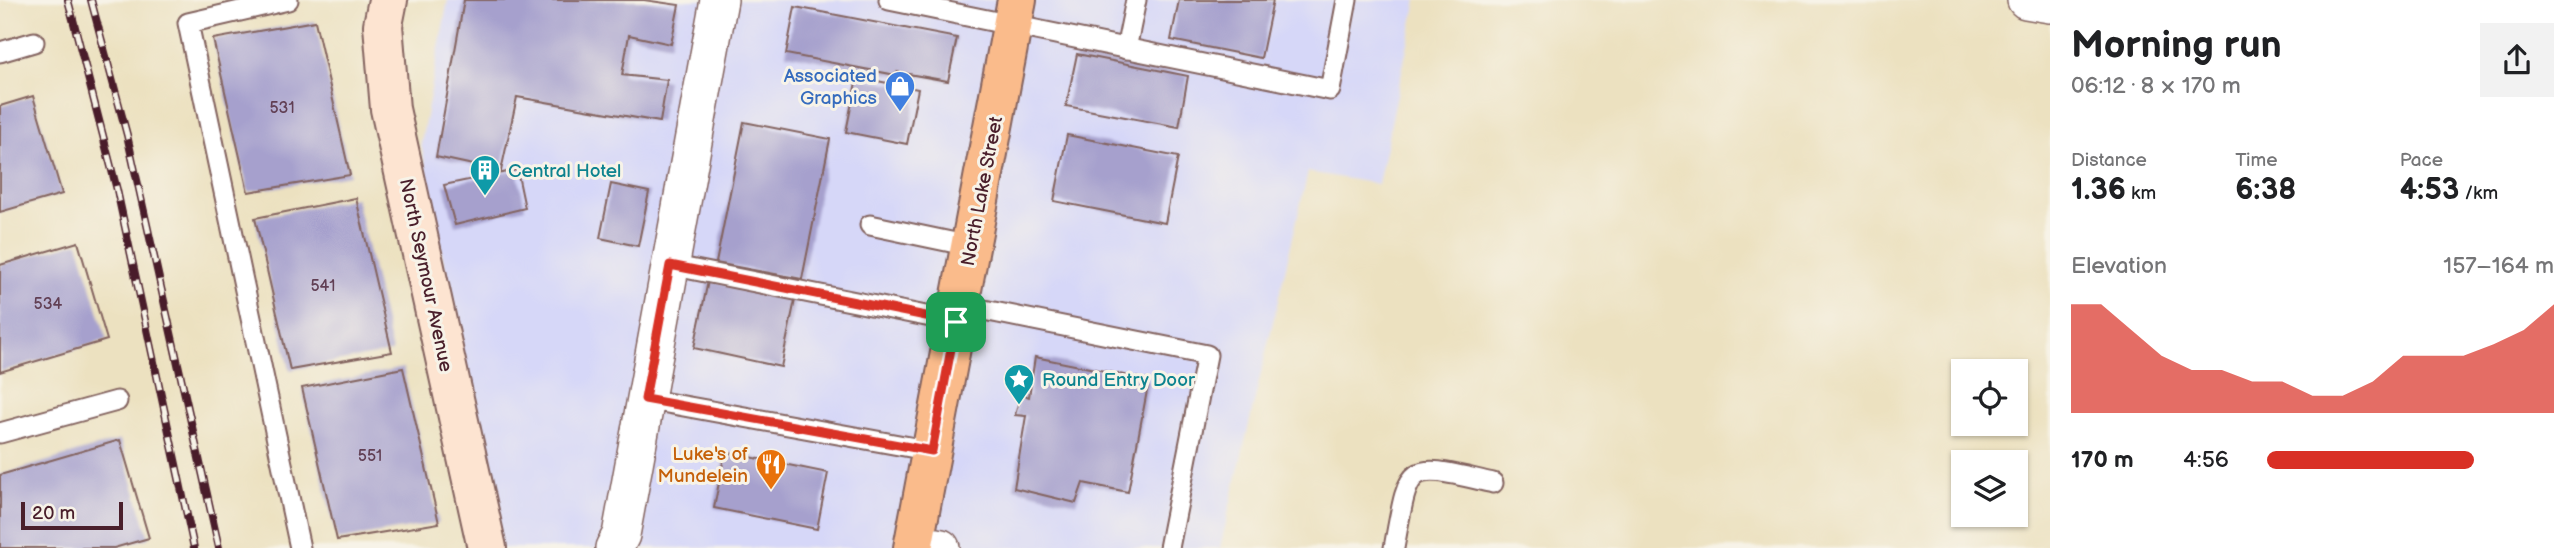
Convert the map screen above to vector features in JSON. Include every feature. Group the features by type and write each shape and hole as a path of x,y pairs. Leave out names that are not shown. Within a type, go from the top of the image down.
{"main road":[{"name":"North Lake Street","path":"923,546 932,451 1015,12"}],"street":[{"name":"North Seymour Avenue","path":"388,0 383,25 390,109 487,548"},
{"path":"614,548 621,535 719,0"},
{"path":"2026,0 2050,4"}],"lane":[{"path":"288,0 188,23 300,548"},
{"path":"889,0 1015,12 1126,49 1330,90 1347,0"},
{"path":"1126,49 1136,0"},
{"path":"0,52 34,42"},
{"path":"870,225 971,246"},
{"path":"670,265 1207,355 1169,548"},
{"path":"645,399 932,451"},
{"path":"0,433 117,401"},
{"path":"1394,548 1403,497 1410,479 1420,471 1434,470 1493,483"}],"shaded area":[{"path":"448,0 1417,0 1378,184 1308,172 1220,548 498,548 421,143"}],"building":[{"path":"464,0 644,0 679,5 671,44 629,35 622,75 667,80 660,122 517,97 501,171 436,157"},
{"path":"1179,0 1273,0 1261,58 1171,40"},
{"path":"795,7 957,38 948,81 897,72 896,75 786,54"},
{"path":"315,21 350,175 248,192 213,39"},
{"path":"1077,54 1188,76 1179,127 1066,106"},
{"path":"857,77 918,89 907,144 846,132"},
{"path":"33,96 62,194 0,212 0,106"},
{"path":"744,122 830,139 802,279 716,263"},
{"path":"1067,135 1178,157 1165,223 1054,201"},
{"name":"Central Hotel","path":"517,170 525,208 455,225 444,185"},
{"path":"611,184 649,192 638,246 600,238"},
{"path":"356,198 392,352 290,370 255,218"},
{"path":"78,242 107,340 0,372 0,265"},
{"path":"708,281 795,300 781,367 694,348"},
{"path":"1035,357 1149,380 1128,492 1083,483 1076,503 1014,488 1026,416 1015,415 1021,394 1029,397"},
{"path":"403,368 439,523 337,540 302,388"},
{"path":"120,440 149,538 114,548 0,548 0,475"},
{"name":"Luke's of Mundelein","path":"725,452 828,473 817,529 714,508"}],"railway":[{"path":"68,0 117,190 194,548"},
{"path":"91,0 127,135 219,548"}],"place":[{"name":"Associated Graphics","path":"900,113"},
{"name":"Central Hotel","path":"485,197"},
{"name":"Round Entry Door","path":"1019,406"},
{"name":"Luke's of Mundelein","path":"771,491"}],"route":[{"path":"670,265 956,322 932,451 645,399 670,265"}]}
